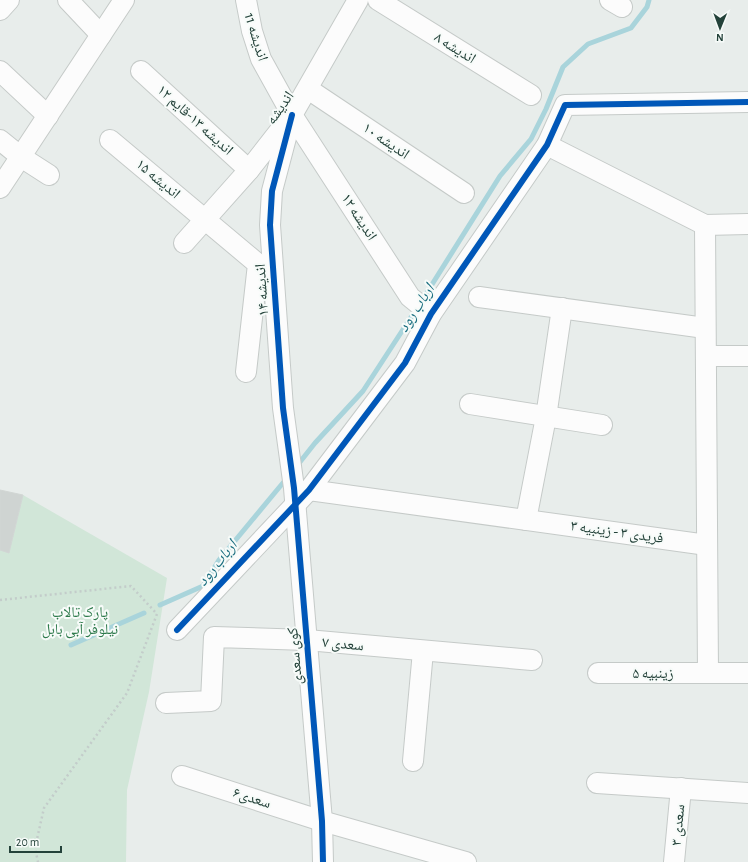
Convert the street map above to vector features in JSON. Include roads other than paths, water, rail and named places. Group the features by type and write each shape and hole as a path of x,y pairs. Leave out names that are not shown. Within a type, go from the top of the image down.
{"street":[{"path":"0,10 9,0"},
{"path":"68,0 101,35"},
{"path":"0,188 124,0"},
{"name":"اندیشه 11","path":"246,0 252,31 261,59 292,115"},
{"name":"اندیشه","path":"184,243 249,170 292,115 308,90 358,0"},
{"name":"اندیشه ۸","path":"378,0 531,95"},
{"name":"اندیشه ۱۳-قایم ۱۲","path":"141,71 249,170"},
{"path":"0,72 48,116"},
{"name":"اندیشه ۱۰","path":"308,90 464,193"},
{"path":"177,630 300,495 405,363 431,314 547,145 565,105 748,102"},
{"name":"اندیشه ۱۲","path":"292,115 410,297 431,314"},
{"name":"اندیشه ۱۴","path":"292,115 272,191 270,225 283,408 290,466 300,495"},
{"path":"0,140 21,157 49,175"},
{"name":"اندیشه ۱۵","path":"110,140 258,264 246,372"},
{"path":"547,145 704,225 748,224"},
{"path":"704,225 708,672"},
{"path":"479,297 706,328"},
{"path":"526,520 546,417 562,308"},
{"path":"706,356 748,356"},
{"path":"470,404 602,425"},
{"name":"فریدی ۳ - زینبیه ۳","path":"300,495 526,520 707,544"},
{"name":"کوی سعدی","path":"300,495 307,640 322,821 323,862"},
{"name":"سعدی ۷","path":"166,704 211,701 214,637 307,640 532,660"},
{"path":"413,761 423,651"},
{"name":"زینبیه ۵","path":"598,673 748,673"},
{"name":"سعدی۶","path":"182,776 322,821"},
{"path":"597,783 748,792"},
{"name":"سعدی ۳","path":"674,862 681,788"},
{"path":"322,821 466,862"}],"waterway":[{"name":"ارباب رود","path":"421,302 500,176 531,139 546,109 563,67 588,44 631,28 647,7 649,0"},
{"name":"ارباب رود","path":"296,467 315,443 363,391 417,308"},
{"name":"ارباب رود","path":"160,605 203,586 219,560 287,478"},
{"name":"ارباب رود","path":"71,645 144,613"}],"park label":[{"name":"پارک تالاب نیلوفر آبی بابل","path":"80,620"}]}
